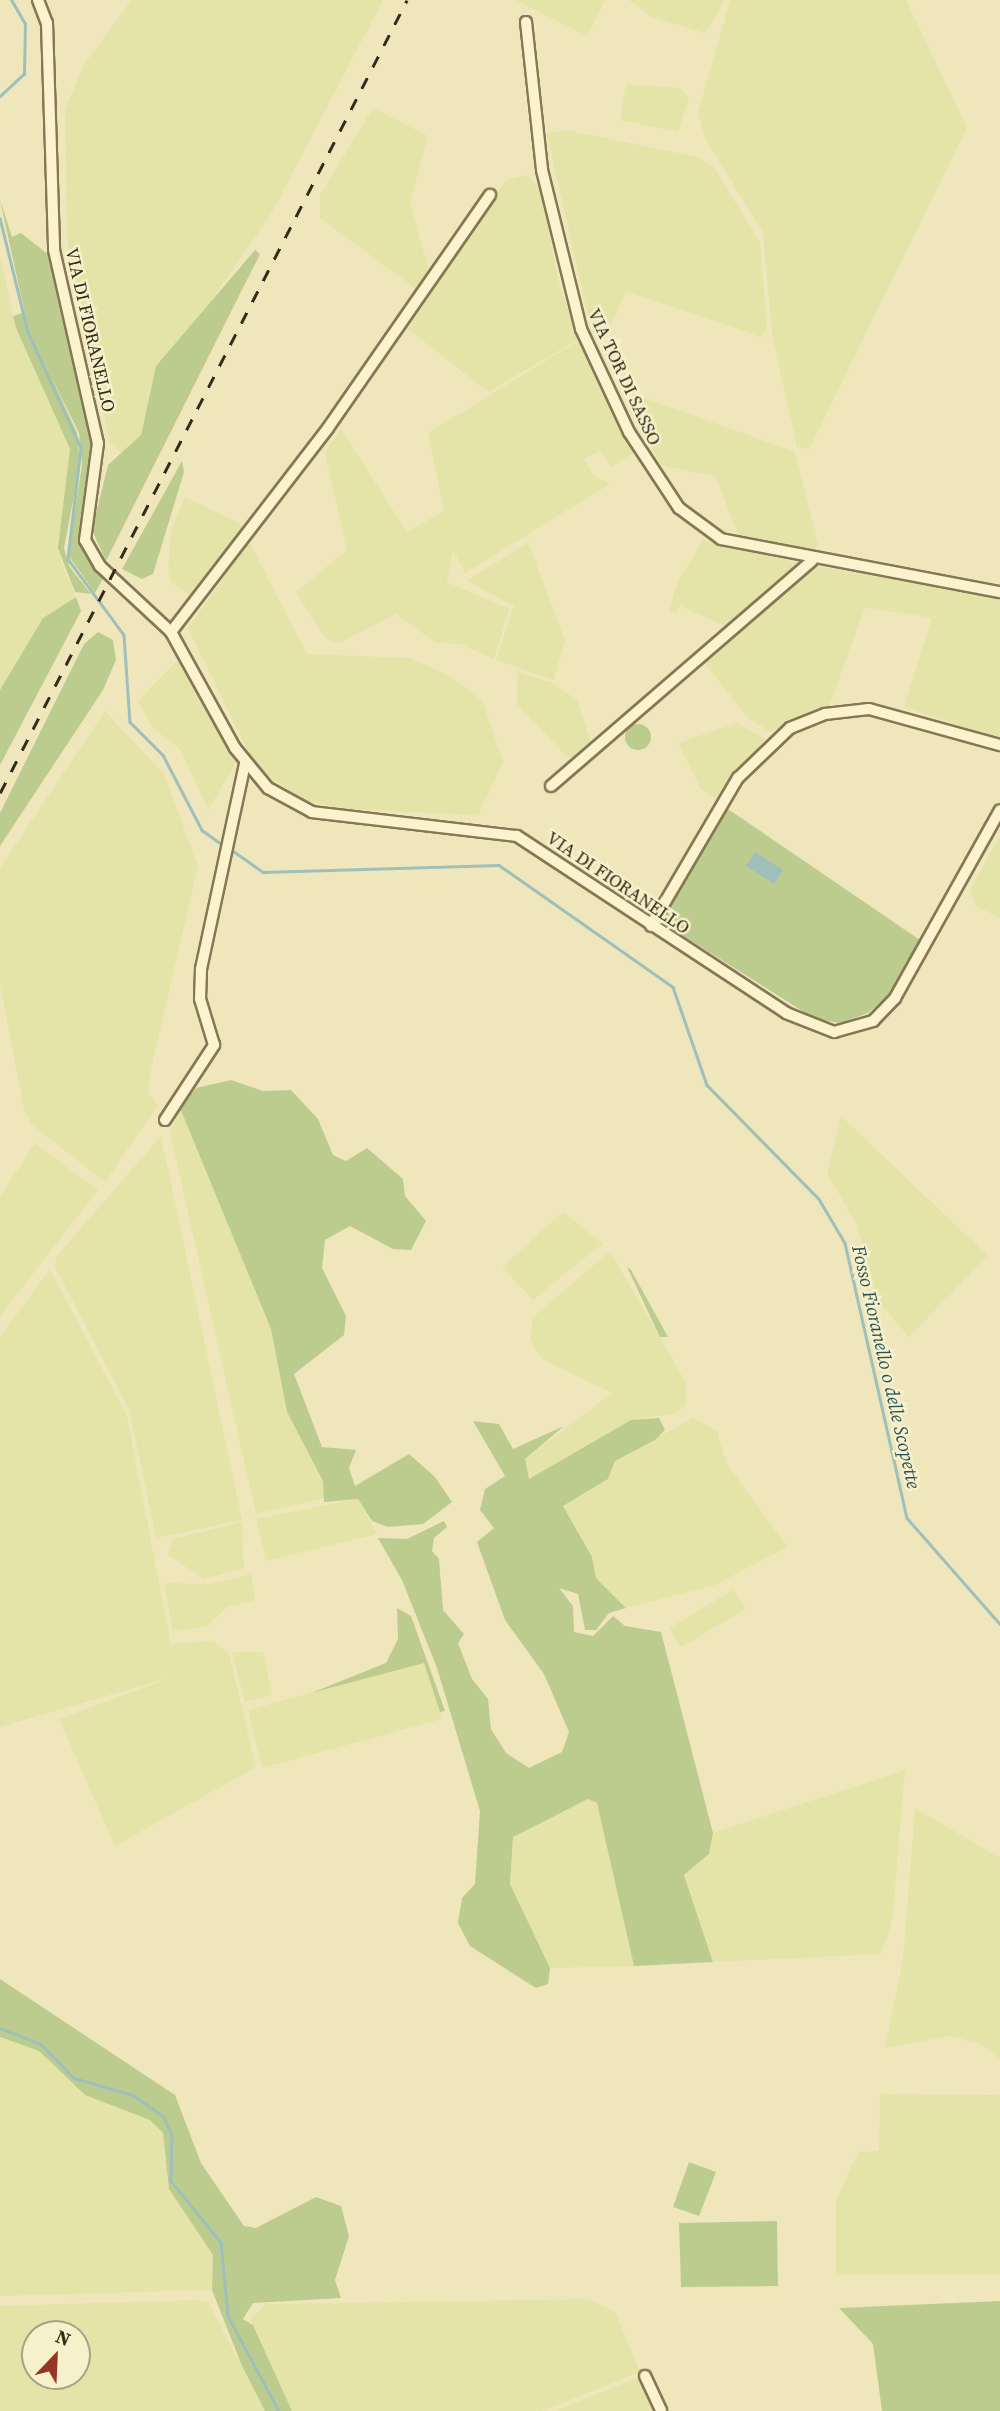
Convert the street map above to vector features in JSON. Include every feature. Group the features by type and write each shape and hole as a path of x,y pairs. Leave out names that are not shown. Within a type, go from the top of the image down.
{"street":[{"name":"VIA DI FIORANELLO","path":"38,0 47,23 54,250 98,443 85,540 100,566 171,632 245,764 279,797 312,812 510,833 812,1028 859,1027 881,1015 900,991 1000,810"},
{"name":"VIA TOR DI SASSO","path":"526,22 542,170 562,265 581,329 629,432 662,486 704,532 812,561 1000,592"},
{"path":"171,632 328,428 490,195"},
{"path":"551,786 812,561"},
{"path":"652,926 738,778 790,728 825,714 869,709 1000,745"},
{"path":"165,1120 214,1045 200,999 201,969 245,764"},
{"path":"645,2376 661,2411"}],"green space":[{"path":"131,0 383,0 271,214 189,333 156,366 141,435 125,455 110,444 67,240 65,109 84,65"},
{"path":"515,0 605,0 587,36"},
{"path":"629,0 725,0 705,33 652,17"},
{"path":"730,0 906,0 967,128 809,449 797,447 772,334 763,233 703,134 698,112"},
{"path":"626,84 680,88 689,98 678,132 620,120"},
{"path":"373,108 428,136 410,202 429,271 417,290 320,218 320,195"},
{"path":"566,130 698,157 714,167 760,243 767,330 761,337 626,291 612,323 605,327 589,320 547,134"},
{"path":"527,175 540,189 559,283 579,339 488,392 408,329 506,180"},
{"path":"0,200 12,237 21,233 49,255 73,348 93,457 82,540 105,575 95,593 68,555 82,465 79,433 29,332"},
{"path":"255,250 260,254 106,561 92,530 108,465 141,435 156,366"},
{"path":"0,256 16,328 70,449 61,561 76,597 43,618 0,690"},
{"path":"22,313 77,433 80,464 64,548 69,566 91,594 75,592 58,548 70,449 16,328 13,316"},
{"path":"583,338 636,451 612,467 600,451 584,459 593,475 610,484 465,573 453,550 447,582 509,609 494,659 460,644 436,643 396,614 339,643 326,639 296,592 347,550 325,453 341,429 407,532 444,511 428,433"},
{"path":"639,396 795,452 818,543 814,552 806,556 738,536 716,477 661,465 629,409"},
{"path":"182,461 184,472 153,574 142,579 122,569"},
{"path":"185,497 245,526 191,596 171,582 168,569 171,529"},
{"path":"703,540 799,563 800,566 730,628 680,606 676,614 669,611 677,584"},
{"path":"249,542 307,654 410,658 452,677 483,702 503,762 478,815 344,809 304,800 256,768 188,628"},
{"path":"528,542 565,640 554,680 496,660 514,606 467,581"},
{"path":"815,566 1000,597 1000,739 904,707 932,618 865,607 829,707 770,732 748,718 704,662"},
{"path":"76,597 81,611 0,765 0,690 43,618"},
{"path":"98,632 113,640 116,660 103,690 0,846 0,813 84,644"},
{"path":"180,658 237,761 208,810 181,750 154,729 138,701"},
{"path":"517,672 553,683 577,700 591,743 577,759 567,757 517,704"},
{"path":"105,711 164,774 198,866 150,1074 148,1093 158,1105 105,1182 32,1125 24,1110 0,984 0,868"},
{"path":"737,723 766,739 718,801 701,789 678,743"},
{"path":"638,724 648,727 651,737 648,747 638,750 628,747 625,737 628,727"},
{"path":"725,807 920,940 889,995 868,1013 841,1023 815,1019 660,921"},
{"path":"1000,836 1000,918 976,906 970,890"},
{"path":"231,1080 263,1091 291,1090 318,1119 333,1155 346,1161 367,1148 403,1179 405,1196 426,1221 411,1250 393,1249 350,1226 325,1240 322,1268 346,1316 344,1335 294,1374 322,1447 356,1450 349,1468 355,1486 409,1454 435,1477 452,1502 423,1524 388,1527 372,1521 358,1499 324,1502 323,1481 287,1412 271,1329 180,1108 196,1088"},
{"path":"180,1108 271,1329 287,1412 323,1481 324,1498 256,1514 170,1133"},
{"path":"841,1116 988,1256 909,1337 879,1302 857,1225 827,1173"},
{"path":"161,1136 242,1520 156,1538 129,1409 55,1267 56,1257"},
{"path":"35,1143 98,1190 0,1316 0,1196"},
{"path":"563,1212 603,1243 533,1300 502,1267"},
{"path":"610,1251 686,1383 686,1405 674,1414 631,1420 529,1479 525,1459 612,1393 542,1359 531,1340 532,1318"},
{"path":"627,1267 631,1270 668,1337 660,1337"},
{"path":"50,1269 127,1416 171,1644 213,1641 229,1653 256,1767 115,1846 59,1719 175,1676 0,1727 0,1337"},
{"path":"659,1418 665,1430 655,1440 615,1461 608,1479 563,1506 592,1557 596,1578 626,1608 609,1613 596,1630 585,1630 578,1594 559,1588 573,1606 574,1632 593,1636 613,1616 625,1626 661,1632 713,1833 709,1854 684,1875 713,1962 634,1966 597,1803 588,1799 513,1837 510,1884 550,1968 548,1984 536,1988 470,1946 458,1923 462,1898 475,1884 480,1811 437,1668 402,1580 378,1538 407,1539 444,1521 447,1527 434,1538 432,1551 439,1559 443,1610 464,1634 458,1643 472,1679 488,1699 491,1729 506,1753 529,1768 562,1752 569,1732 544,1674 505,1620 477,1542 494,1528 480,1510 485,1489 505,1476 473,1421 499,1424 513,1449 564,1426 525,1459 529,1479 631,1420"},
{"path":"693,1418 717,1431 727,1464 787,1547 715,1585 626,1608 596,1578 592,1557 563,1506 608,1479 615,1461"},
{"path":"358,1499 377,1534 266,1561 256,1519"},
{"path":"242,1522 244,1568 204,1579 168,1555 173,1539"},
{"path":"251,1574 255,1600 227,1607 206,1627 173,1631 164,1583 210,1584"},
{"path":"733,1590 746,1609 681,1647 669,1628"},
{"path":"397,1608 411,1616 445,1711 440,1712 424,1663 311,1693 386,1663 398,1639"},
{"path":"232,1652 263,1652 272,1695 245,1702"},
{"path":"424,1662 442,1719 262,1768 248,1710"},
{"path":"905,1770 892,1923 881,1954 713,1962 684,1875 710,1854 713,1833"},
{"path":"588,1799 597,1803 634,1966 550,1968 510,1884 513,1836"},
{"path":"915,1808 1000,1858 1000,2059 981,2044 950,2036 885,2048 903,1959"},
{"path":"0,1979 175,2095 201,2163 244,2226 256,2228 316,2197 341,2206 349,2236 335,2280 341,2298 253,2303 243,2319 253,2325 292,2411 265,2411 242,2366 212,2290 213,2255 169,2189 163,2133 150,2120 85,2095 39,2051 0,2037"},
{"path":"0,2037 39,2051 85,2095 151,2120 163,2133 169,2189 213,2255 212,2290 0,2296"},
{"path":"880,2094 1000,2095 1000,2275 836,2275 836,2201 858,2152 879,2151"},
{"path":"689,2162 716,2172 699,2216 673,2207"},
{"path":"777,2221 778,2286 681,2287 679,2223"},
{"path":"588,2299 615,2312 640,2372 542,2411 292,2411 250,2319 266,2304"},
{"path":"195,2300 209,2303 265,2411 0,2411 0,2306"},
{"path":"1000,2301 1000,2411 882,2411 873,2344 839,2308"},
{"path":"640,2377 655,2411 555,2411"}],"water":[{"path":"755,852 783,870 774,884 746,866"}],"waterway":[{"name":"Fosso Fioranello o delle Scopette","path":"0,96 24,74 25,24 11,0"},
{"name":"Fosso Fioranello o delle Scopette","path":"0,218 28,332 81,448 68,559 124,635 130,722 163,755 202,830 223,845"},
{"name":"Fosso Fioranello o delle Scopette","path":"229,848 263,872 499,865 673,987 707,1085 819,1199 845,1243 907,1518 1000,1624"},
{"path":"0,2028 41,2044 74,2078 133,2095 164,2117 172,2135 171,2181 221,2242 228,2316 279,2411"}],"railway":[{"path":"0,793 407,0"}]}
